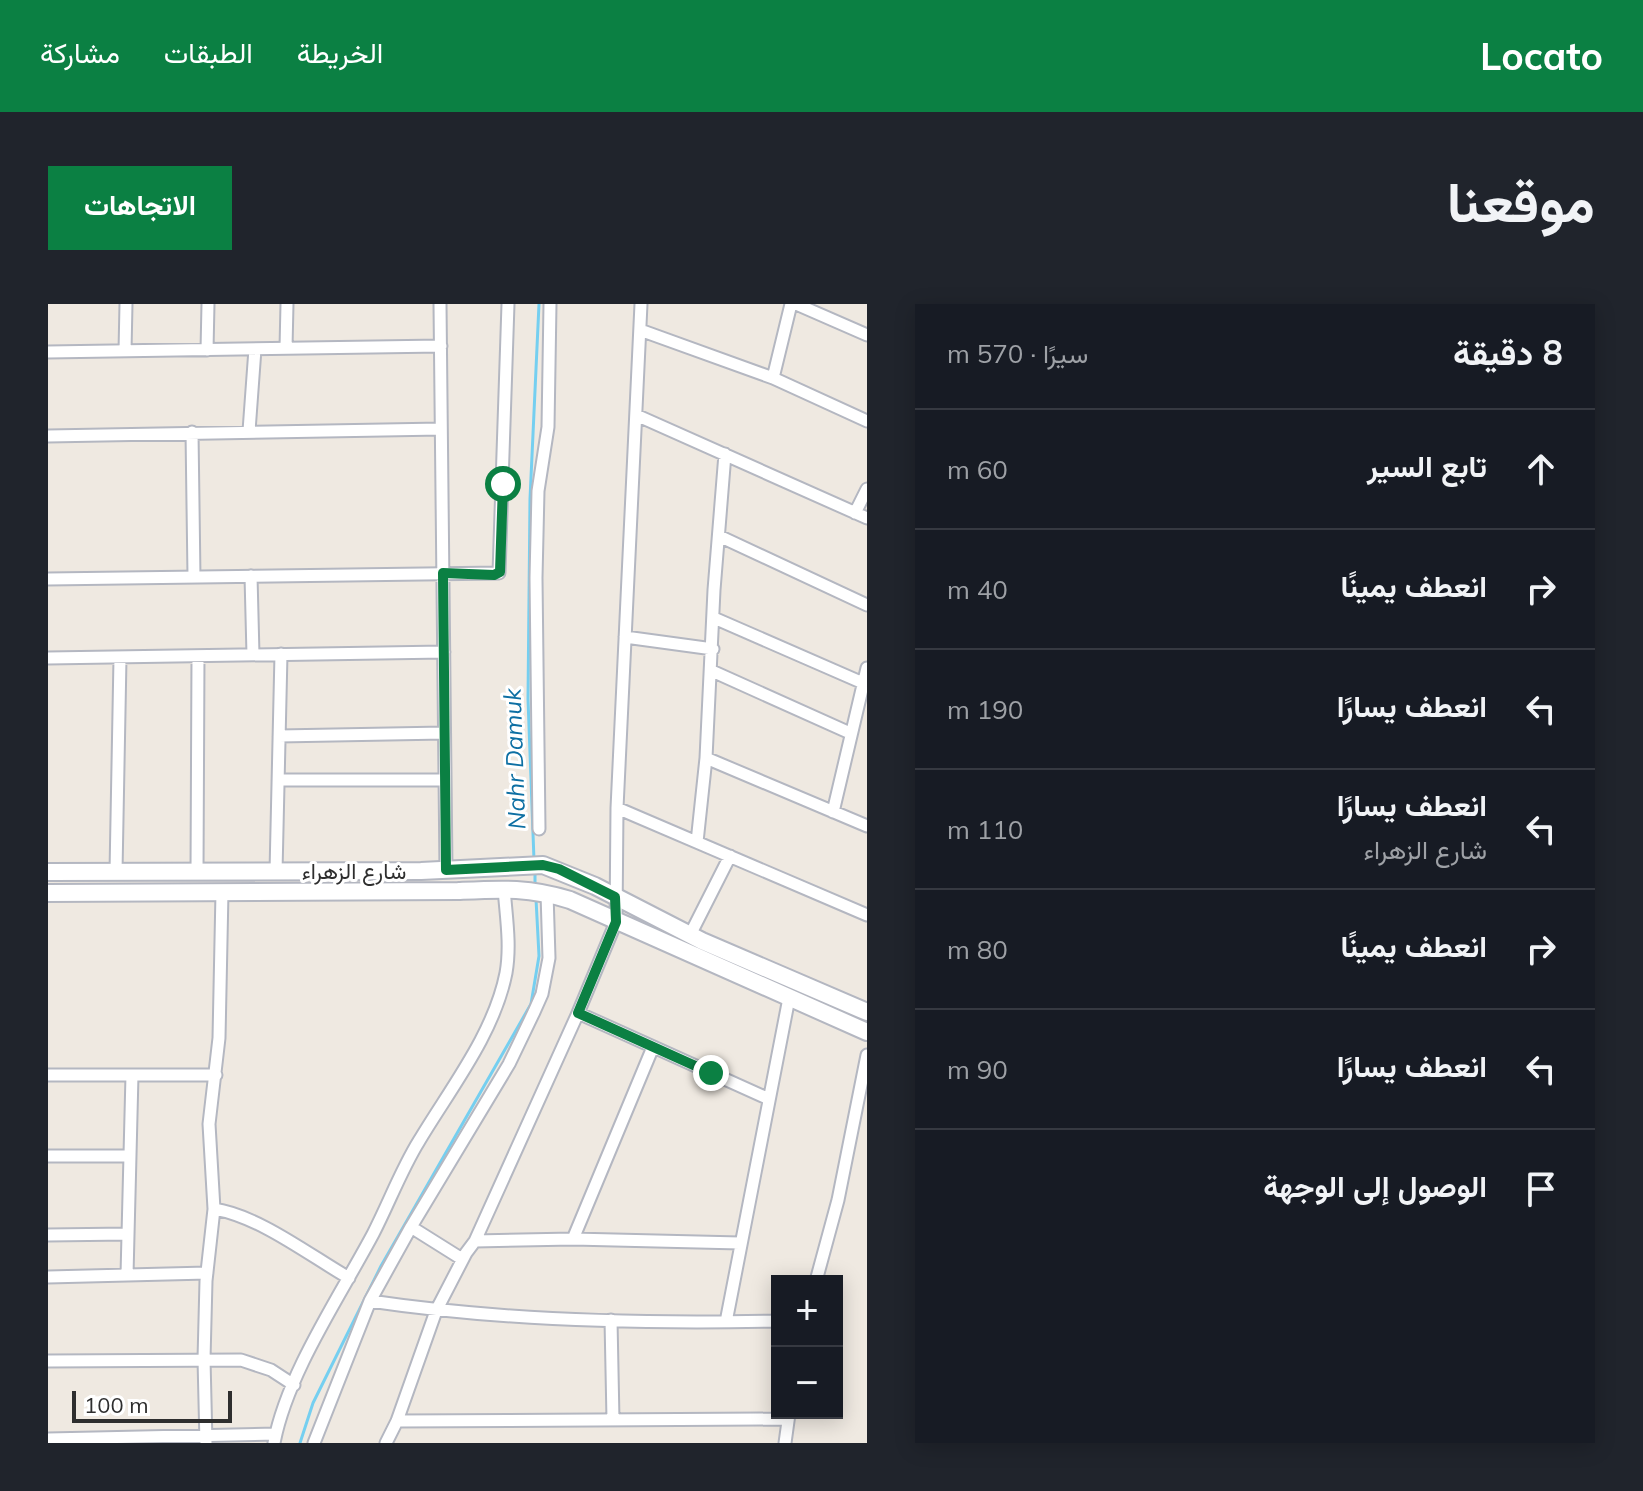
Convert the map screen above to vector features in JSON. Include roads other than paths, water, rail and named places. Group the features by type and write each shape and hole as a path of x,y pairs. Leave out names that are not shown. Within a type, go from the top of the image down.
{"main road":[{"name":"شارع الزهراء","path":"48,872 446,870 543,865 559,869 690,935 867,1012"},
{"path":"69,893 73,880 70,872"},
{"path":"90,872 88,882 91,893"},
{"name":"شارع الزهراء","path":"48,893 508,888 544,892 570,900 867,1032"}],"street":[{"path":"125,351 126,304"},
{"path":"207,350 208,304"},
{"path":"286,348 287,304"},
{"path":"440,304 446,870"},
{"path":"48,579 443,573 494,575 500,572 508,304"},
{"path":"539,829 536,578 538,491 548,427 550,304"},
{"path":"386,1443 397,1421 436,1311 462,1259 475,1241 616,922 617,808 641,304"},
{"path":"773,378 794,304 867,335"},
{"path":"640,330 773,378 867,421"},
{"path":"48,352 441,346"},
{"path":"249,431 255,349"},
{"path":"636,415 867,518"},
{"path":"48,436 441,429"},
{"path":"192,432 194,577"},
{"path":"697,842 706,758 725,454"},
{"path":"855,513 867,489"},
{"path":"719,536 867,605"},
{"path":"251,576 253,655"},
{"path":"714,618 863,683"},
{"path":"625,637 713,649"},
{"path":"48,658 444,652"},
{"path":"276,872 281,654"},
{"path":"197,872 198,656"},
{"path":"116,872 120,658"},
{"path":"833,812 867,668"},
{"path":"712,671 850,733"},
{"path":"279,736 444,733"},
{"path":"706,758 867,826"},
{"path":"278,780 445,780"},
{"path":"617,808 867,915"},
{"path":"690,935 730,856"},
{"path":"48,1439 275,1438 294,1385 416,1145 476,1046 498,999 508,949 508,888"},
{"path":"206,1440 204,1359 207,1273 214,1209 209,1124 216,1075 222,892"},
{"path":"314,1443 370,1301 509,1064 542,994 549,958 544,892"},
{"path":"726,1322 789,998"},
{"path":"578,1013 769,1099"},
{"path":"573,1239 653,1047"},
{"path":"818,1275 838,1200 867,1055"},
{"path":"48,1075 216,1075"},
{"path":"127,1275 132,1075"},
{"path":"48,1156 129,1156"},
{"path":"214,1209 254,1222 349,1278"},
{"path":"411,1227 462,1259"},
{"path":"48,1235 128,1234"},
{"path":"475,1241 573,1239 740,1243"},
{"path":"48,1277 207,1273"},
{"path":"370,1301 436,1311 611,1320 771,1321"},
{"path":"611,1320 613,1420"},
{"path":"48,1361 204,1359 255,1362 294,1385"},
{"path":"397,1421 771,1416"},
{"path":"785,1443 789,1419"}],"waterway":[{"name":"Nahr Damuk","path":"534,860 528,699 530,499 539,304"},
{"name":"Nahr Damuk","path":"535,871 535,888"},
{"name":"Nahr Damuk","path":"300,1443 313,1403 381,1266 531,1004 539,956 536,899"}]}
